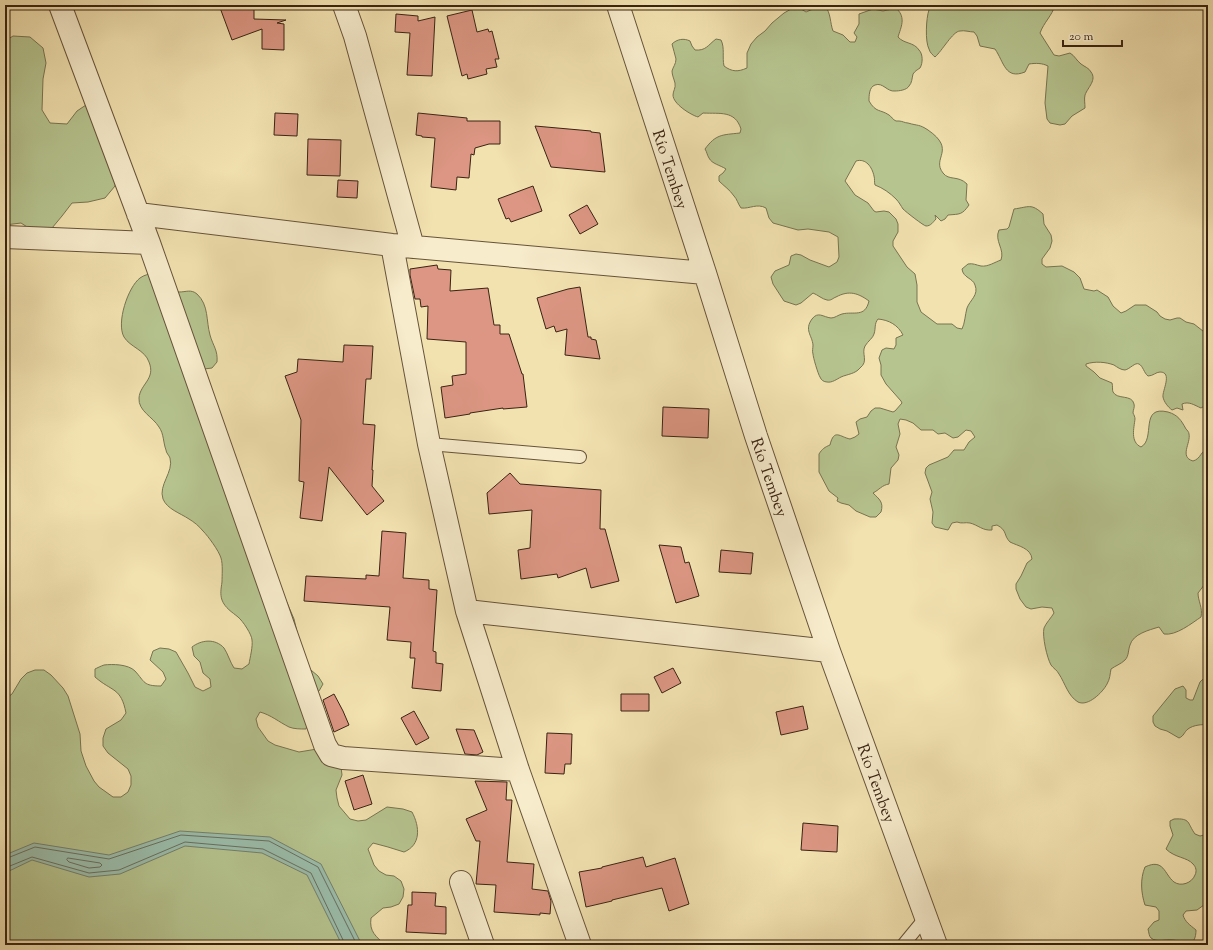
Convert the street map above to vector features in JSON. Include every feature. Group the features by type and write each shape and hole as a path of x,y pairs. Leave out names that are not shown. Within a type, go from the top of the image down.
{"street":[{"path":"60,5 149,243 324,745 331,755 343,758 518,770"},
{"path":"344,5 355,36 413,247"},
{"name":"Río Tembey","path":"618,5 756,436 829,651 936,945"},
{"path":"138,214 392,245 705,273"},
{"path":"5,237 149,243"},
{"path":"392,245 429,444 467,611 518,770 580,945"},
{"path":"467,611 829,651"},
{"path":"461,882 483,945"}],"lane":[{"path":"429,444 580,457"},
{"path":"903,945 926,917"}],"green space":[{"path":"933,5 1055,5 1040,33 1054,55 1059,56 1070,53 1093,75 1093,81 1085,95 1085,108 1072,116 1065,124 1060,125 1050,123 1047,119 1045,103 1048,66 1043,64 1029,64 1025,72 1013,74 1006,68 995,49 980,46 974,32 957,32 935,57 929,50 926,36 928,14"},
{"path":"820,6 825,6 827,9 833,31 843,35 850,42 855,42 857,37 854,33 859,24 859,14 873,9 883,11 897,9 900,12 902,19 898,37 903,41 917,47 922,56 921,66 913,74 911,83 907,88 892,91 878,84 875,85 870,90 869,101 876,109 886,113 896,121 920,126 928,130 941,143 942,153 940,168 943,173 948,177 964,181 967,184 966,200 969,205 964,211 958,214 948,215 941,221 935,215 936,219 931,225 926,226 903,209 897,200 884,189 875,185 872,169 866,162 860,160 856,161 845,181 855,195 868,203 874,211 889,212 896,219 898,224 898,232 893,241 893,246 907,267 915,274 917,285 917,302 921,312 937,324 952,324 957,328 962,329 967,308 975,295 976,289 974,283 964,274 962,269 968,264 984,266 1001,260 1002,252 998,238 999,230 1007,229 1009,227 1014,209 1033,207 1043,214 1044,224 1051,235 1052,241 1050,248 1042,259 1042,264 1046,267 1062,266 1074,272 1080,278 1084,289 1094,291 1097,290 1108,297 1113,306 1121,313 1135,305 1146,305 1165,319 1170,320 1180,318 1186,322 1194,324 1208,335 1208,404 1201,408 1187,403 1182,404 1183,410 1177,408 1172,410 1165,403 1163,397 1166,382 1166,375 1164,373 1159,372 1148,376 1139,364 1125,370 1114,365 1104,363 1093,362 1086,364 1086,366 1100,378 1112,383 1115,394 1133,401 1133,413 1135,417 1134,438 1138,445 1141,447 1145,443 1151,418 1154,413 1159,411 1171,413 1181,420 1189,433 1186,453 1189,459 1193,461 1196,460 1204,451 1208,449 1208,580 1198,593 1201,617 1174,633 1164,634 1159,627 1146,631 1134,638 1129,647 1126,658 1122,663 1111,669 1109,680 1105,687 1099,695 1091,701 1082,703 1078,702 1072,696 1058,673 1049,662 1045,647 1044,628 1054,613 1052,608 1042,607 1031,609 1026,607 1020,599 1016,589 1016,584 1027,563 1032,559 1029,552 1024,548 1010,542 1003,529 997,525 992,526 992,530 989,530 970,523 957,522 952,523 948,530 935,527 932,523 933,512 930,499 932,492 925,473 926,468 929,465 948,457 954,450 964,450 969,442 975,437 971,431 966,430 958,437 953,438 945,433 938,434 933,430 921,430 913,423 900,419 898,424 900,434 896,447 899,455 898,460 891,468 889,484 882,486 873,493 880,501 882,506 881,512 876,517 870,517 856,511 849,505 837,501 838,498 829,491 819,472 819,454 825,447 830,445 835,435 850,439 855,437 859,434 856,422 867,417 875,408 893,412 902,403 886,384 881,375 879,358 882,350 886,348 894,349 896,345 896,338 903,335 899,328 893,324 878,319 875,332 864,349 863,365 856,372 833,381 826,382 822,380 815,362 813,345 809,332 809,326 812,319 816,315 834,318 846,313 862,312 865,310 869,301 853,293 841,295 828,300 823,299 813,293 801,303 796,305 784,301 773,284 771,277 775,271 789,265 791,256 796,254 829,267 837,262 839,257 838,237 829,232 808,229 798,230 773,223 769,218 766,208 763,207 757,206 741,208 729,190 719,181 719,176 726,169 712,162 705,149 716,138 728,134 740,133 741,129 735,119 731,116 721,113 703,113 698,117 687,112 676,102 673,95 675,85 672,71 676,59 672,44 676,41 688,40 695,50 702,50 716,39 721,40 723,46 724,66 735,71 741,70 747,68 747,53 751,44 784,13 798,7 806,12"},
{"path":"13,36 30,37 43,48 46,63 43,79 42,110 50,123 67,124 77,111 92,101 118,171 115,186 105,198 88,202 72,203 52,228 35,232 21,223 5,225 5,41"},
{"path":"154,273 175,291 195,292 204,303 210,335 216,351 217,362 212,368 204,369 251,506 256,513 252,521 294,619 305,665 318,676 323,684 319,691 311,694 306,729 295,729 289,727 260,712 256,719 258,727 268,741 275,745 299,752 317,749 341,767 342,775 336,790 337,798 339,806 350,819 358,821 366,820 387,807 412,812 415,818 417,824 417,835 414,845 410,849 404,852 373,843 368,849 374,865 379,871 386,875 394,876 401,881 404,889 403,897 399,904 383,908 371,918 372,930 385,945 5,945 5,699 12,694 21,679 27,673 35,670 44,670 63,688 68,696 80,734 81,751 86,766 99,787 113,797 121,797 128,792 131,785 131,776 128,769 108,753 103,746 103,738 106,729 121,720 126,713 124,705 118,694 95,677 95,669 104,665 128,667 135,671 145,683 161,686 166,679 163,672 150,660 153,651 160,648 169,649 176,652 195,687 203,691 211,687 210,679 203,673 200,662 194,656 192,647 200,643 212,641 224,648 234,668 242,669 249,664 252,638 242,622 227,608 222,600 221,558 208,536 191,520 167,506 163,499 163,489 171,463 170,458 166,451 161,430 143,410 139,403 140,393 151,373 151,368 144,354 124,337 121,323 124,306 131,289 140,278"},
{"path":"1208,677 1208,725 1198,725 1190,728 1179,738 1155,726 1153,716 1175,689 1183,686 1186,690 1186,698 1193,700 1200,682"},
{"path":"1174,819 1186,820 1195,834 1200,836 1208,834 1208,902 1197,910 1186,911 1183,915 1186,922 1196,930 1194,940 1190,944 1184,944 1175,940 1159,941 1151,938 1148,929 1154,922 1159,920 1159,911 1156,907 1145,905 1142,891 1142,876 1145,867 1151,865 1156,864 1160,866 1174,882 1180,884 1189,882 1194,878 1196,872 1194,865 1188,860 1169,852 1166,849 1173,835 1170,821"}],"water":[{"path":"180,831 270,837 321,864 362,945 342,945 307,875 262,853 185,846 120,874 89,877 32,860 5,873 5,855 34,843 109,855"}],"building":[{"path":"219,5 254,5 254,19 286,20 277,23 284,24 284,50 262,49 262,29 232,40"},
{"path":"472,10 477,32 488,29 489,32 492,31 499,59 495,59 497,67 486,69 487,74 468,79 467,74 462,76 447,16"},
{"path":"396,14 418,16 418,21 435,17 432,76 407,75 410,33 395,32"},
{"path":"275,113 298,114 297,136 274,135"},
{"path":"418,113 467,118 467,121 500,121 500,144 489,144 475,148 474,155 471,154 469,178 457,177 456,190 431,187 435,138 416,135"},
{"path":"535,126 600,133 605,172 551,167"},
{"path":"308,139 341,140 340,176 307,175"},
{"path":"338,180 358,181 357,198 337,197"},
{"path":"533,186 542,211 511,222 509,218 506,219 498,199"},
{"path":"587,205 598,224 580,234 569,215"},
{"path":"437,265 438,269 451,270 450,291 488,288 494,325 500,325 500,334 509,334 523,374 527,407 503,408 445,418 441,387 453,385 452,376 466,374 466,342 427,339 428,306 421,307 420,299 415,299 410,275 410,269"},
{"path":"580,287 588,337 596,340 600,359 565,355 567,329 556,332 554,326 546,329 537,298"},
{"path":"344,345 373,346 371,379 366,379 363,424 375,425 372,486 384,501 367,515 329,467 322,521 300,518 304,482 299,481 301,420 285,376 297,372 298,359 343,362"},
{"path":"663,407 709,409 708,438 662,436"},
{"path":"510,473 520,484 601,490 600,529 605,529 619,581 591,588 586,568 558,578 557,574 521,579 518,550 530,548 532,510 489,514 487,493"},
{"path":"382,531 406,533 403,578 429,580 429,589 437,590 433,651 436,652 436,663 443,664 441,691 412,688 415,658 410,658 411,642 387,640 390,607 304,601 306,576 366,579 366,575 379,576"},
{"path":"659,545 681,547 685,563 689,562 699,596 676,603"},
{"path":"721,550 753,553 751,574 719,572"},
{"path":"673,668 681,683 662,693 654,677"},
{"path":"334,694 349,725 334,732 323,700"},
{"path":"621,694 649,694 649,711 621,711"},
{"path":"803,706 808,729 781,735 776,712"},
{"path":"414,711 429,738 416,745 401,718"},
{"path":"456,729 474,730 483,752 477,755 465,754"},
{"path":"547,733 572,734 571,764 565,764 564,774 545,773"},
{"path":"363,775 372,804 354,810 345,781"},
{"path":"475,781 507,782 506,800 512,800 507,862 534,864 532,889 548,891 551,901 550,914 540,913 540,915 494,912 496,885 476,884 480,841 476,841 466,819 487,810"},
{"path":"803,823 838,826 837,852 801,850"},
{"path":"643,857 646,867 675,858 689,904 669,911 662,888 586,907 579,872 602,868"},
{"path":"412,892 436,893 435,906 446,907 446,934 406,932 408,905 412,905"}]}
